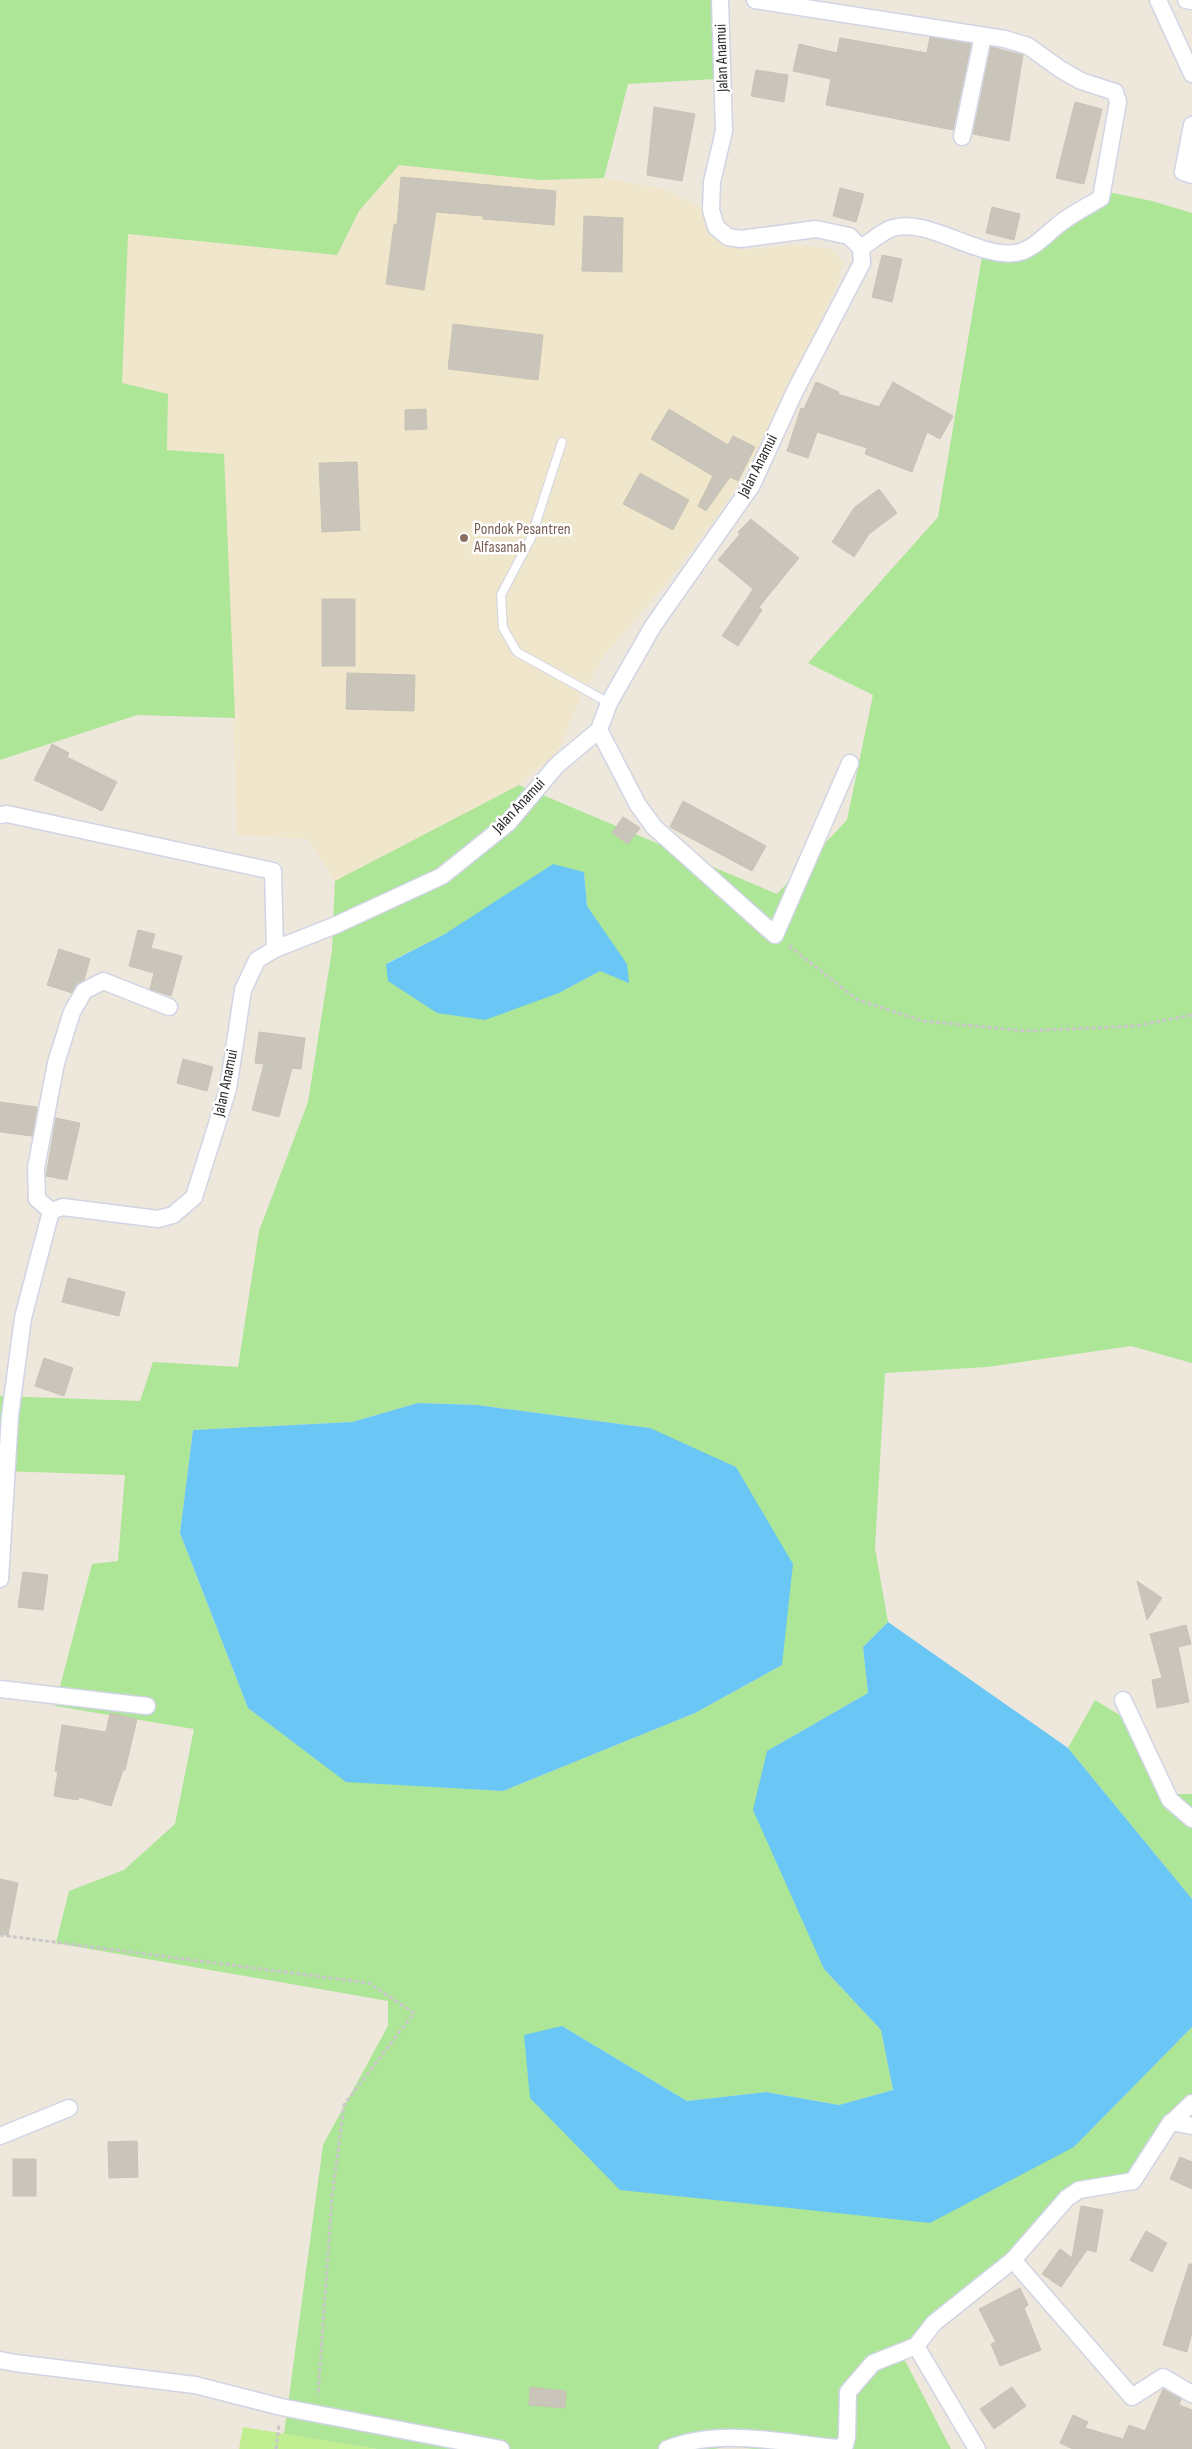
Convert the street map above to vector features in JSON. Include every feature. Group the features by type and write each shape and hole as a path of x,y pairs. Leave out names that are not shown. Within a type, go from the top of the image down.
{"street":[{"name":"Jalan Anamui","path":"51,1212 63,1207 158,1219 173,1215 194,1196 228,1089 242,990 257,960 275,950 336,925 442,876 508,823 557,765 599,730 609,703 653,626 752,485 795,391 862,263 861,248 849,236 816,229 741,239 728,237 716,227 711,210 712,182 724,131 720,0"},
{"path":"755,0 983,36 1028,46 1060,69 1081,81 1115,92 1118,102 1101,198 1072,215 1029,248 1015,253 990,251 918,228 903,227 893,228 861,248"},
{"path":"1158,0 1192,74"},
{"path":"1186,0 1192,1"},
{"path":"962,137 983,36"},
{"path":"1192,125 1183,172 1192,175"},
{"path":"599,730 638,805 654,826 775,935 850,763"},
{"path":"0,815 7,814 273,871 275,950"},
{"path":"0,1579 10,1416 23,1318 51,1212 37,1199 36,1168 56,1063 72,1012 84,990 103,980 170,1007"},
{"path":"0,1689 147,1706"},
{"path":"1122,1700 1170,1800 1192,1819"},
{"path":"667,2449 684,2442 724,2437 837,2448 845,2445 847,2437 848,2392 874,2363 916,2346 934,2323 1012,2260 1067,2198 1079,2190 1133,2181 1172,2122 1192,2103"},
{"path":"0,2136 69,2108"},
{"path":"1172,2122 1192,2126"},
{"path":"1012,2260 1132,2397 1163,2377 1192,2394"},
{"path":"916,2346 977,2449"},
{"path":"0,2360 195,2385 280,2407 501,2449"}],"lane":[{"path":"562,442 531,538 501,595 503,628 517,652 609,703"}],"path":[{"path":"775,935 858,1000 923,1021 1025,1031 1136,1026 1192,1015"},
{"path":"0,1935 369,1984 414,2013 344,2105 332,2198 317,2414"},
{"path":"276,2449 280,2407"}],"shaded area":[{"name":"Pondok Pesantren Alfasanah","path":"399,165 539,180 604,178 661,188 705,209 725,242 742,250 800,245 831,249 843,261 839,280 779,416 720,513 665,585 604,656 581,696 558,752 519,785 335,881 308,839 237,835 224,454 167,450 168,394 122,383 128,234 337,255 359,211"}],"green space":[{"path":"0,0 715,0 715,79 628,84 604,178 539,180 399,165 359,211 337,255 128,234 122,383 168,394 167,450 224,454 235,718 137,715 0,760"},
{"path":"1103,191 1152,201 1192,213 1192,1363 1131,1346 987,1367 885,1373 875,1548 888,1622 863,1647 868,1693 767,1751 824,1969 881,2030 893,2090 839,2105 766,2092 687,2101 562,2026 530,2098 1074,2147 1192,2027 1192,2102 1167,2122 1136,2189 1073,2192 1024,2257 901,2353 951,2449 755,2449 729,2446 714,2449 377,2449 284,2434 323,2145 388,2026 388,2001 56,1943 69,1891 124,1870 175,1824 194,1729 55,1706 92,1564 118,1561 125,1475 0,1471 0,1396 140,1401 153,1362 238,1367 259,1231 308,1102 332,950 335,881 519,785 777,894 847,820 873,695 808,663 938,517 984,245 1029,257","holes":["584,872 587,906 600,971 559,993 387,963 445,934","418,1403 477,1405 650,1428 782,1665 695,1713 503,1791 346,1781 248,1708 180,1533 193,1430 352,1422"]},
{"path":"1095,1700 1144,1730 1175,1794 1192,1794 1192,1899 1068,1748"},
{"path":"243,2427 377,2449 239,2449"}],"water":[{"path":"553,864 584,872 587,906 627,964 629,983 600,971 559,993 485,1020 437,1013 388,981 386,964 445,934"},
{"path":"418,1403 477,1405 650,1428 736,1467 793,1564 782,1665 695,1713 503,1791 346,1782 248,1708 180,1533 193,1430 352,1422"},
{"path":"888,1622 1068,1748 1192,1899 1192,2027 1074,2147 930,2223 620,2190 530,2098 524,2035 562,2026 687,2101 766,2092 839,2105 893,2090 881,2030 824,1969 753,1810 767,1751 868,1693 863,1647"}],"building":[{"path":"930,37 971,44 953,130 826,105 831,79 793,71 799,44 837,53 840,38 927,53"},
{"path":"991,47 1023,55 1009,141 973,134"},
{"path":"756,70 788,75 784,102 751,96"},
{"path":"1075,102 1102,109 1084,184 1056,178"},
{"path":"654,107 695,114 682,181 647,175"},
{"path":"401,177 556,191 554,225 483,219 483,216 436,212 424,290 386,284 394,224 397,225"},
{"path":"840,188 864,194 856,222 833,216"},
{"path":"992,207 1020,214 1014,240 986,233"},
{"path":"584,216 623,218 622,272 582,271"},
{"path":"882,255 902,259 892,302 872,297"},
{"path":"453,324 543,335 538,380 448,369"},
{"path":"816,382 839,392 838,394 879,407 893,382 953,416 940,439 927,432 912,472 865,454 867,448 817,432 808,458 787,451 801,408 804,409"},
{"path":"426,409 427,429 405,430 405,410"},
{"path":"669,409 728,445 733,436 755,447 738,481 730,477 706,511 698,506 713,476 651,439"},
{"path":"357,462 360,530 322,532 319,463"},
{"path":"640,473 689,500 673,530 623,504"},
{"path":"879,489 897,513 869,534 854,557 832,542 854,508"},
{"path":"751,519 799,558 759,607 762,610 738,646 722,636 753,589 718,560 740,534 738,532"},
{"path":"322,599 355,599 355,666 322,666"},
{"path":"347,673 415,675 414,711 346,709"},
{"path":"52,744 69,753 67,757 117,782 102,811 34,780"},
{"path":"683,801 766,846 752,871 670,827"},
{"path":"623,817 640,828 628,844 612,833"},
{"path":"138,930 155,934 151,948 182,956 171,996 150,989 154,973 129,966"},
{"path":"59,949 90,959 84,980 76,986 72,993 47,985"},
{"path":"259,1032 305,1038 301,1069 292,1068 279,1117 252,1110 264,1064 255,1063"},
{"path":"183,1059 213,1067 207,1091 177,1083"},
{"path":"0,1102 37,1107 32,1136 0,1132"},
{"path":"56,1118 80,1123 67,1180 46,1176"},
{"path":"68,1278 125,1292 119,1316 62,1302"},
{"path":"44,1358 73,1368 64,1396 35,1386"},
{"path":"23,1572 48,1575 43,1610 18,1607"},
{"path":"1137,1581 1162,1598 1147,1620"},
{"path":"1186,1625 1191,1644 1178,1647 1189,1702 1157,1708 1152,1680 1162,1678 1150,1634"},
{"path":"110,1713 137,1719 125,1770 123,1770 111,1806 79,1797 78,1800 54,1796 58,1771 55,1771 62,1725 106,1732"},
{"path":"0,1879 18,1883 8,1935 0,1934"},
{"path":"137,2141 138,2177 109,2178 108,2142"},
{"path":"1180,2157 1192,2162 1192,2189 1170,2179"},
{"path":"13,2159 36,2159 36,2196 13,2196"},
{"path":"1081,2206 1103,2210 1096,2252 1087,2250 1061,2287 1042,2274 1060,2249 1072,2258"},
{"path":"1146,2231 1167,2243 1152,2272 1130,2260"},
{"path":"1189,2264 1192,2264 1192,2332 1187,2352 1163,2345"},
{"path":"1020,2288 1028,2305 1024,2308 1041,2350 1000,2366 991,2344 996,2342 979,2309"},
{"path":"530,2387 566,2391 565,2408 529,2405"},
{"path":"1012,2387 1026,2406 994,2429 980,2409"},
{"path":"1163,2389 1181,2399 1179,2405 1192,2410 1192,2449 1073,2449 1060,2443 1073,2415 1088,2422 1085,2428 1123,2439 1129,2425 1145,2431"}],"place":[{"name":"Pondok Pesantren Alfasanah","path":"464,538"}]}
